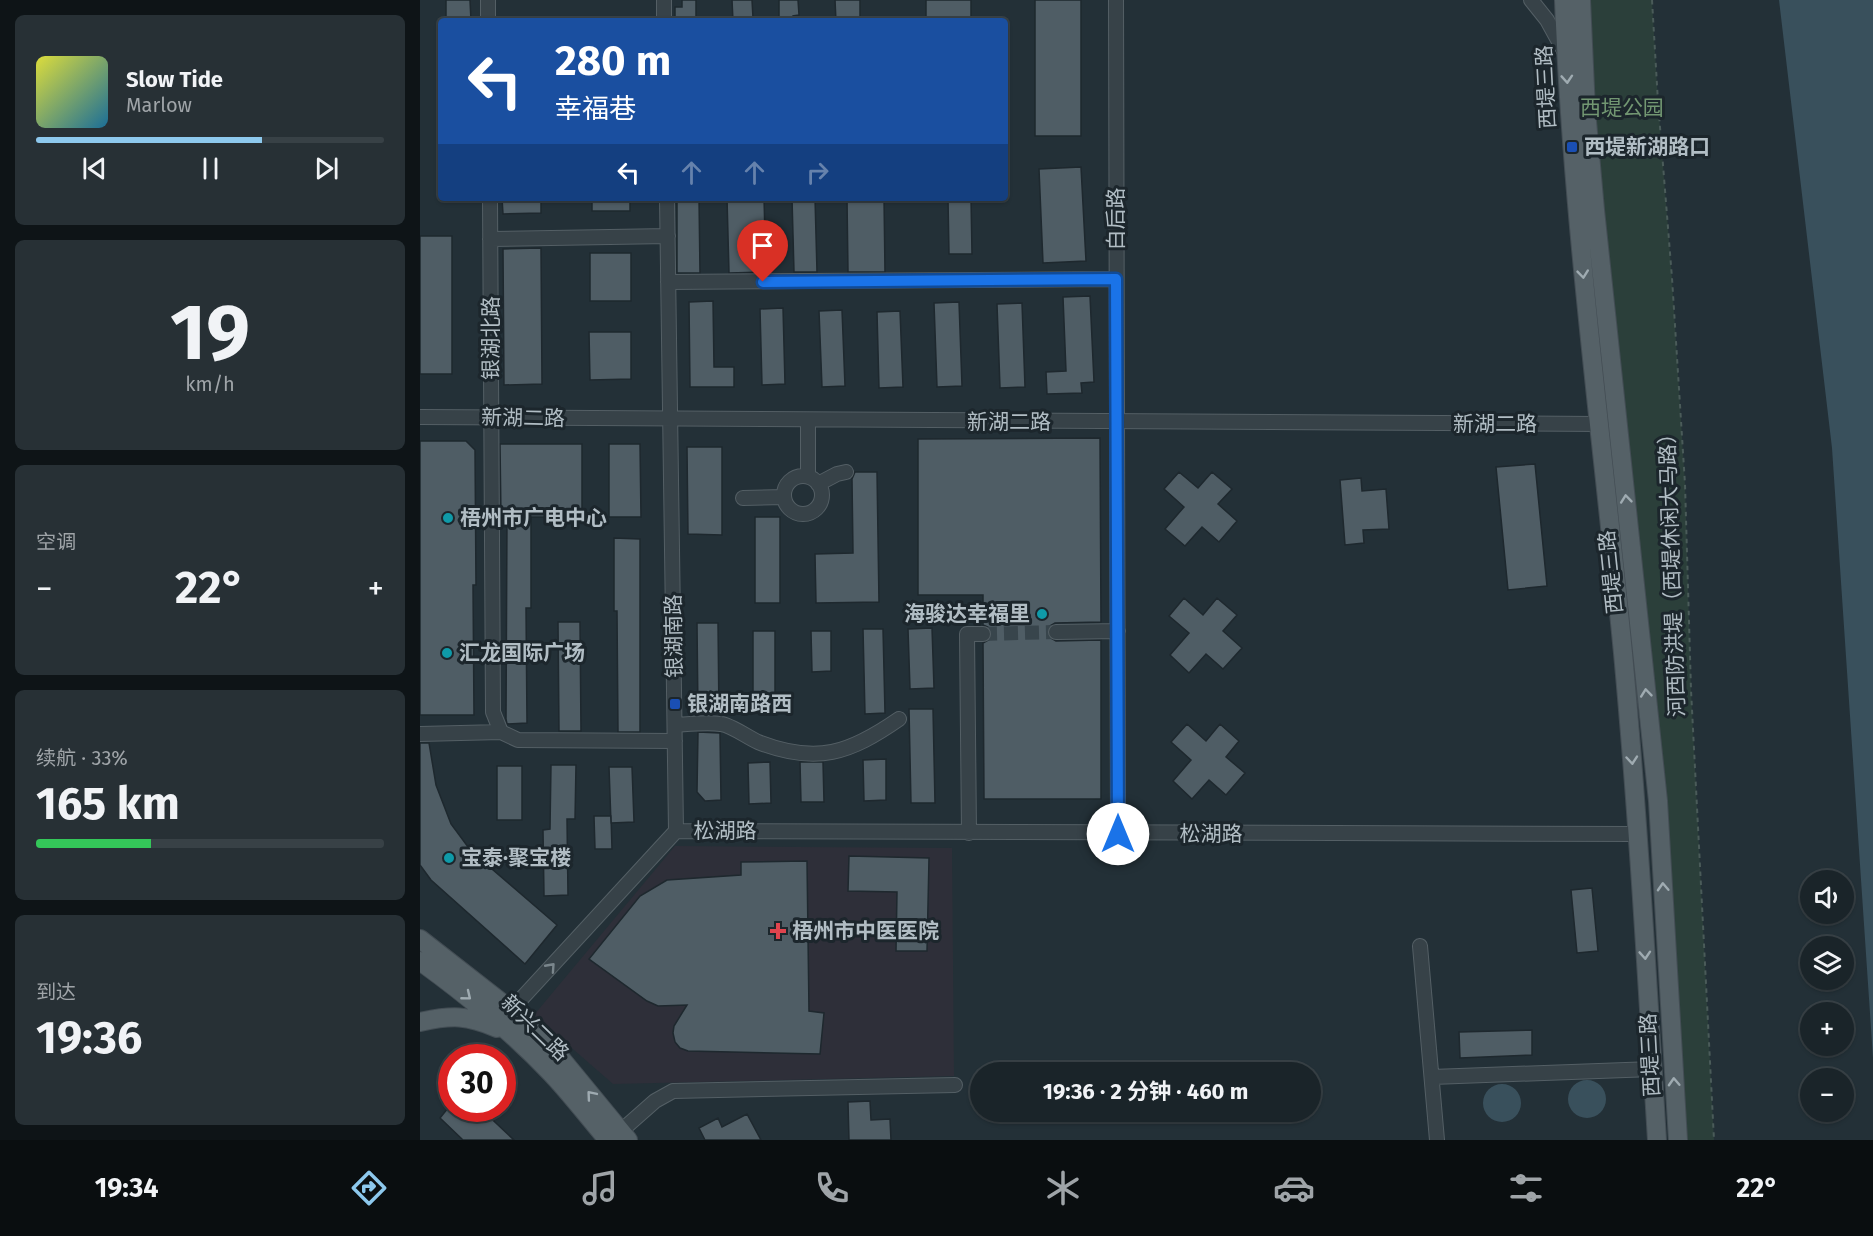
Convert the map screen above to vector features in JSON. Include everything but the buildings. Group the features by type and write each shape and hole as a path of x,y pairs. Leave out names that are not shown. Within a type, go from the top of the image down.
{"main road":[{"name":"西堤三路","path":"1564,0 1575,190 1623,654 1638,834 1658,1140"},
{"name":"西堤三路","path":"1581,0 1586,110 1595,210 1658,801 1678,1140"},
{"name":"新兴二路","path":"420,939 511,1010 563,1061 619,1137"},
{"name":"新兴二路","path":"420,961 466,995 511,1034 619,1137"},
{"path":"420,1022 454,1017 475,1019 511,1034"}],"street":[{"path":"488,0 488,18"},
{"path":"664,0 664,18"},
{"name":"白后路","path":"1116,0 1118,834"},
{"path":"1531,0 1547,20 1566,55"},
{"name":"银湖北路","path":"490,201 493,712 501,732"},
{"name":"银湖南路","path":"667,201 676,831"},
{"path":"490,239 668,236"},
{"path":"668,282 1116,279"},
{"name":"新湖二路","path":"420,417 1117,423 1599,424"},
{"path":"808,420 813,480 822,495 820,502 812,511 806,513 789,508 784,497 790,480 802,476 813,480 846,472"},
{"path":"743,498 784,497"},
{"path":"1056,632 1118,631"},
{"path":"969,833 967,634 983,634"},
{"path":"675,725 723,724 773,747 814,754 844,750 882,731 899,719"},
{"path":"420,734 501,732 518,740 675,741"},
{"path":"511,1010 676,831"},
{"name":"松湖路","path":"676,831 1638,834"},
{"path":"1420,946 1437,1140"},
{"path":"1432,1077 1653,1069"},
{"path":"619,1137 655,1101 673,1091 955,1085"}],"path":[{"name":"河西防洪堤（西堤休闲大马路）","path":"1652,0 1684,473 1691,690 1714,1140"}],"shaded area":[{"name":"梧州市中医医院","path":"675,846 952,848 954,1076 613,1084 534,1015"}],"green space":[{"name":"西堤公园","path":"1581,0 1652,0 1685,484 1691,690 1714,1140 1678,1140 1658,801"}],"water":[{"path":"1779,0 1873,0 1873,1058 1832,448"},
{"path":"1587,1080 1594,1081 1600,1086 1605,1092 1605,1106 1600,1112 1594,1117 1587,1118 1580,1117 1574,1112 1569,1106 1568,1099 1569,1092 1574,1086 1580,1081"},
{"path":"1502,1084 1509,1085 1515,1090 1520,1096 1520,1110 1515,1116 1509,1121 1502,1122 1495,1121 1489,1116 1484,1110 1483,1103 1484,1096 1489,1090 1495,1085"}],"tunnel":[{"path":"983,634 1056,632"}],"place":[{"name":"西堤新湖路口","path":"1572,147"},
{"name":"梧州市广电中心","path":"448,518"},
{"name":"海骏达幸福里","path":"1042,614"},
{"name":"汇龙国际广场","path":"447,653"},
{"name":"银湖南路西","path":"675,704"},
{"name":"宝泰·聚宝楼","path":"449,858"},
{"name":"梧州市中医医院","path":"778,931"}],"route":[{"path":"763,282 1116,279 1118,834"}]}
